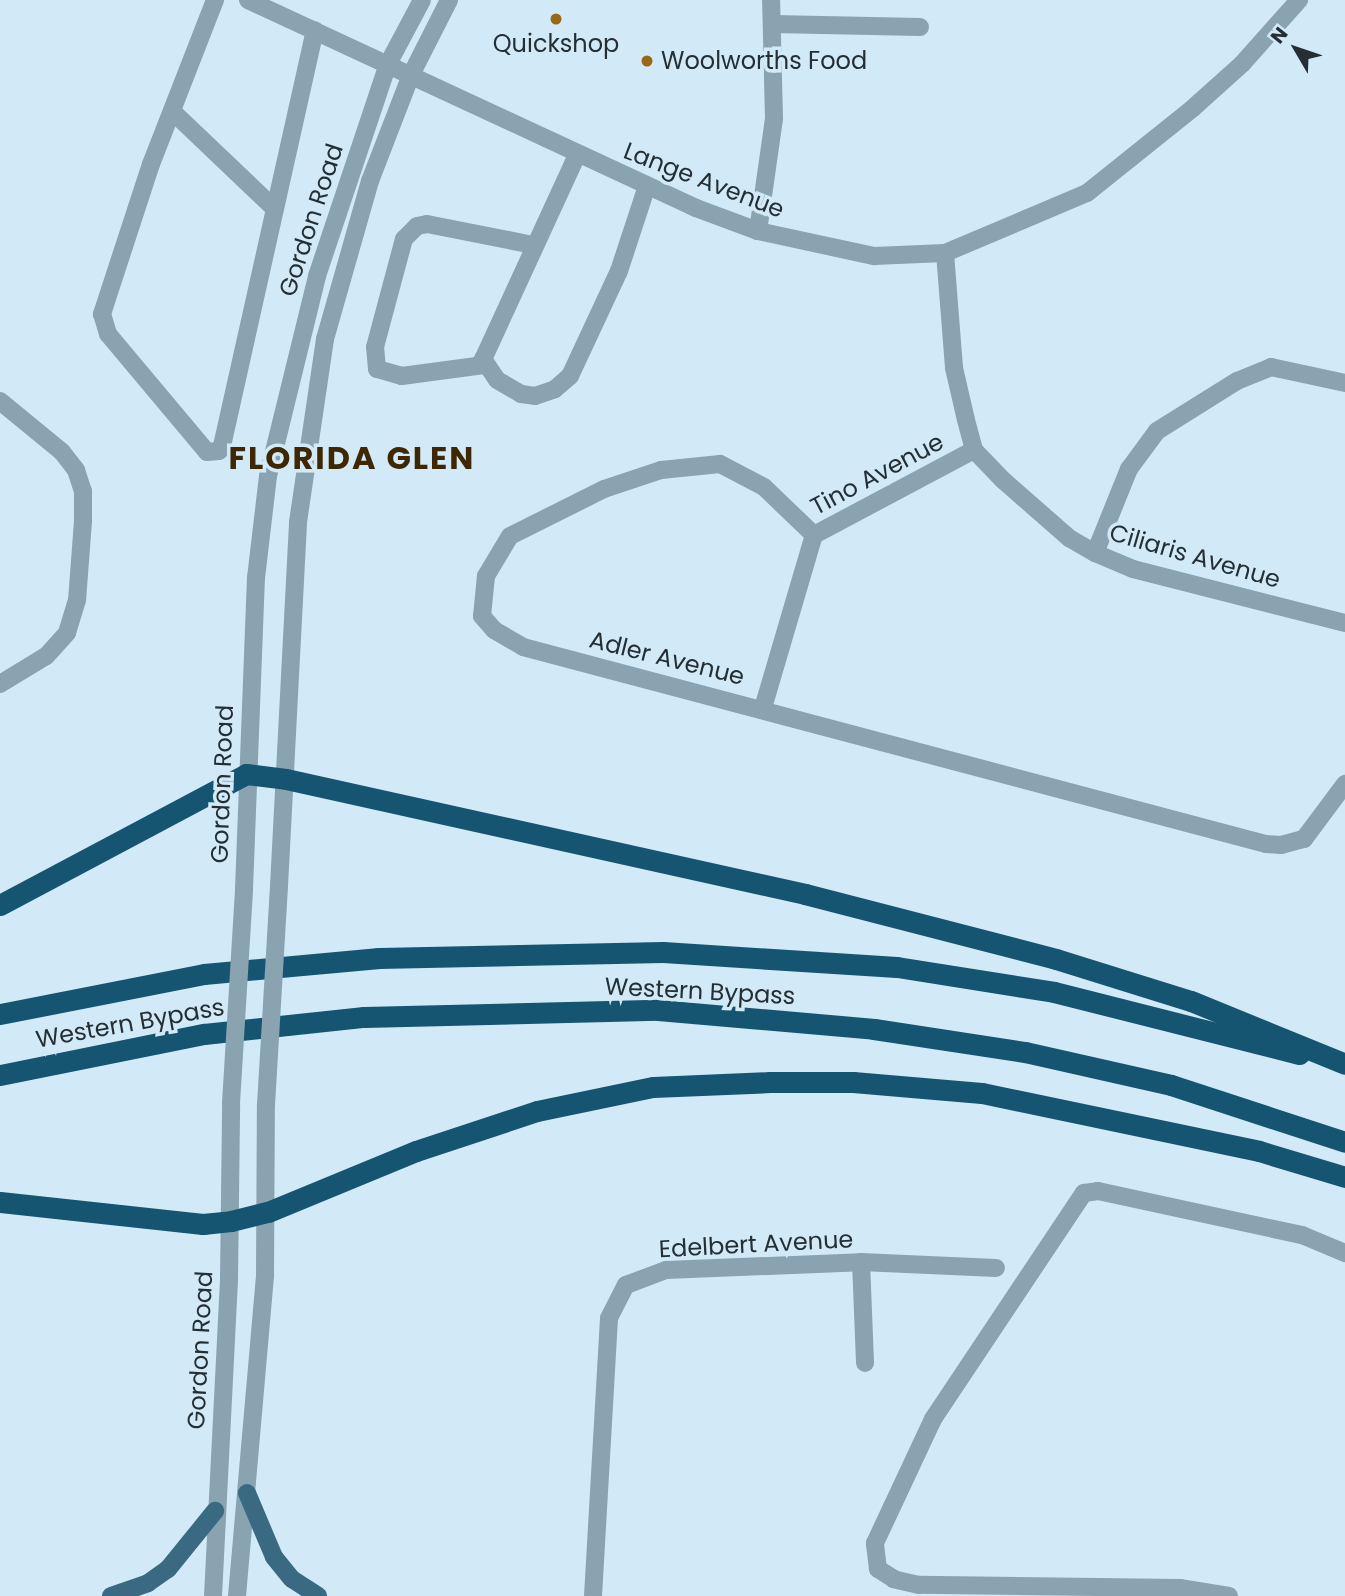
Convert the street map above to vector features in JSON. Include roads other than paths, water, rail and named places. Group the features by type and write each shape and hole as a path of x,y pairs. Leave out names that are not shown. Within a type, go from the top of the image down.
{"highway":[{"path":"0,905 246,774 286,779 805,894 1056,958 1191,1001 1345,1065"},
{"name":"Western Bypass","path":"0,1014 204,974 339,961 663,952 897,967 1054,992 1345,1065"},
{"name":"Western Bypass","path":"0,1075 205,1034 363,1017 658,1010 874,1029 1025,1052 1171,1085 1345,1142"},
{"path":"0,1202 203,1224 231,1221 268,1212 416,1151 537,1111 653,1087 770,1082 853,1082 982,1093 1259,1152 1345,1177"}],"main road":[{"path":"247,1493 274,1557 292,1579 318,1596"},
{"path":"111,1596 148,1583 168,1569 215,1511"}],"street":[{"path":"215,0 172,111 102,314 108,334 207,452 219,452 222,446 315,30"},
{"name":"Lange Avenue","path":"248,0 647,186 758,231 874,256 945,253 1087,193 1193,108 1242,64 1299,0"},
{"name":"Gordon Road","path":"213,1596 231,1221 231,1103 244,889 246,774 256,578 268,476 304,322 388,64 422,0"},
{"name":"Gordon Road","path":"237,1596 268,1212 266,1105 286,779 298,522 325,339 369,181 411,75 449,0"},
{"path":"758,231 774,119 771,0"},
{"path":"773,24 920,27"},
{"path":"172,111 274,208"},
{"path":"484,365 488,344 577,155"},
{"path":"484,365 497,380 521,394 535,396 563,384 600,316 647,186"},
{"path":"484,365 402,376 377,369 375,346 404,239 417,226 427,224 533,245"},
{"path":"945,253 954,368 974,450"},
{"path":"1095,553 1129,469 1157,431 1237,381 1271,367 1345,383"},
{"path":"0,401 69,461 83,491 77,600 67,633 46,656 0,684"},
{"name":"Tino Avenue","path":"763,708 814,535 974,450"},
{"name":"Ciliaris Avenue","path":"974,450 1038,512 1095,553 1133,569 1345,623"},
{"name":"Adler Avenue","path":"814,535 748,476 720,464 695,464 604,489 528,524 510,536 486,576 482,616 494,631 523,647 763,708 1266,844 1304,839 1345,784"},
{"path":"1229,1596 1180,1588 919,1585 894,1579 878,1569 875,1543 933,1419 1084,1193 1098,1191 1302,1235 1345,1253"},
{"path":"861,1262 865,1363"},
{"name":"Edelbert Avenue","path":"593,1596 609,1318 626,1285 666,1270 861,1262 996,1268"}],"place":[{"name":"Quickshop","path":"556,19"},
{"name":"Woolworths Food","path":"647,61"}],"district":[{"name":"FLORIDA GLEN","path":"352,458"}]}
